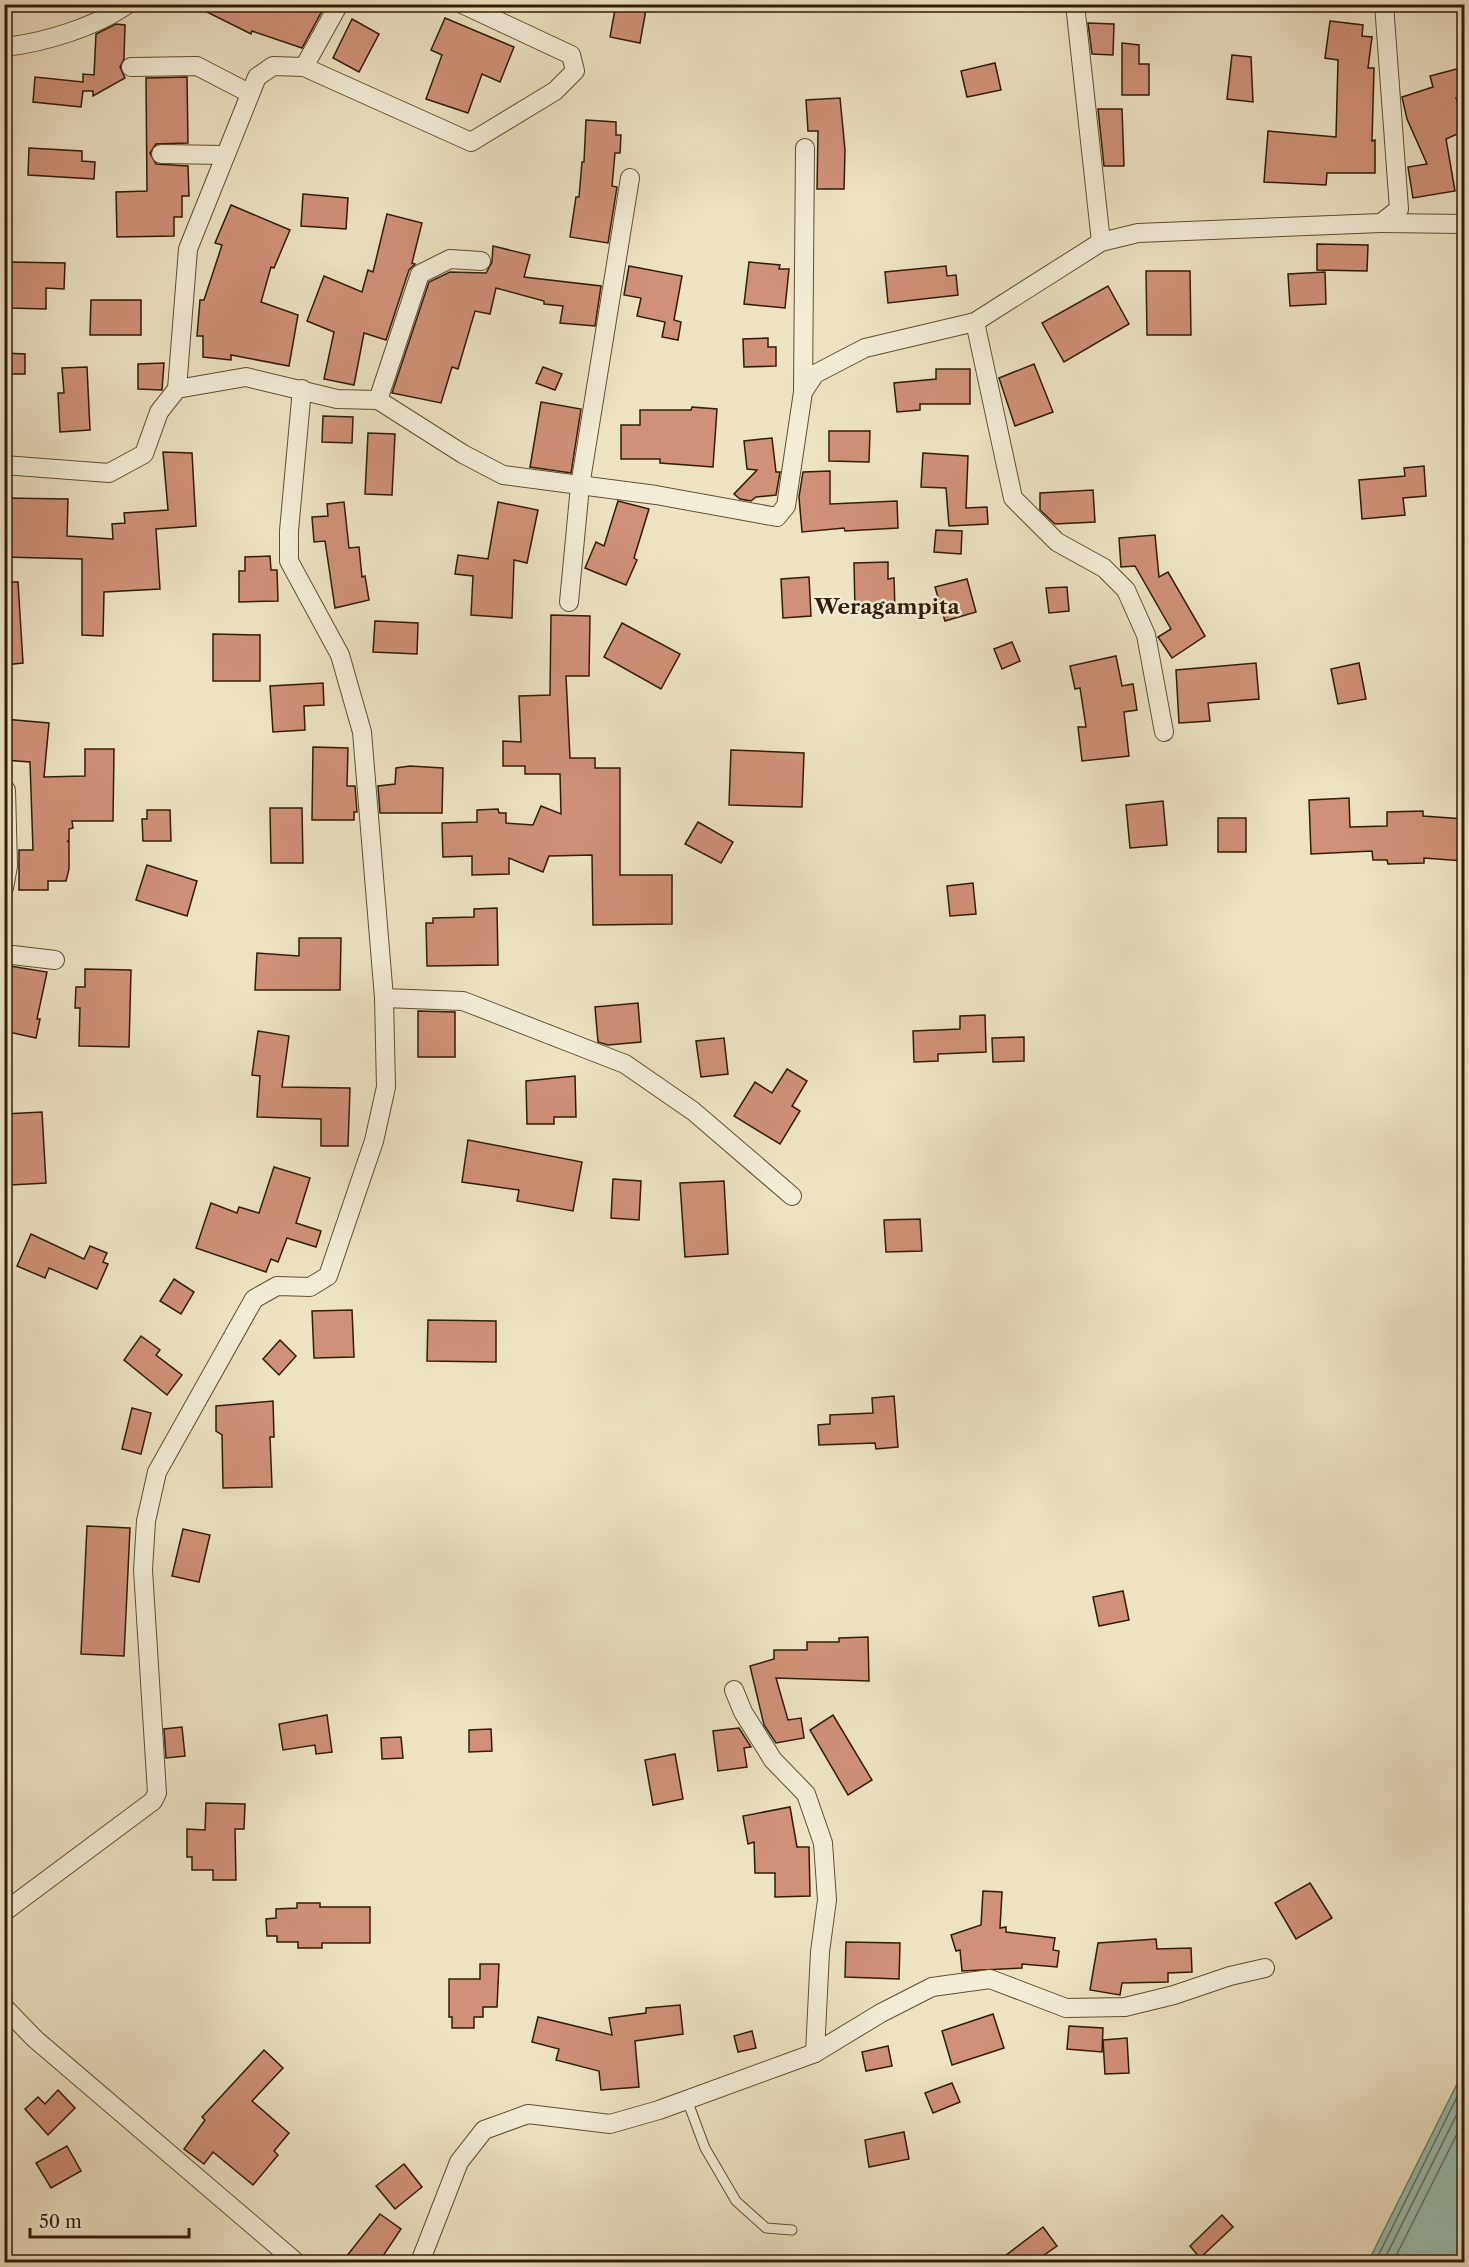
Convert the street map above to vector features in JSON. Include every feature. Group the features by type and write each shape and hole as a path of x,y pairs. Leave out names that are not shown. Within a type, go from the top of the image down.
{"street":[{"path":"4,47 53,38 118,11 128,4"},
{"path":"304,67 339,4"},
{"path":"4,465 109,473 144,454 159,412 177,389 188,249 257,77 273,66 304,67 471,142 555,91 575,71 571,55 462,4"},
{"path":"1075,4 1101,242"},
{"path":"1382,223 1399,209 1384,4"},
{"path":"131,67 197,66 249,93"},
{"path":"177,389 246,378 302,389 337,399 378,400 463,454 503,475 656,495 777,517 786,506 803,392 805,148"},
{"path":"161,154 225,155"},
{"path":"569,602 580,486 630,178"},
{"path":"803,392 815,374 865,348 975,322 1101,242 1138,234 1382,223 1464,224"},
{"path":"378,400 420,274 450,259 481,261"},
{"path":"975,322 1013,498 1057,542 1104,568 1126,591 1146,635 1164,732"},
{"path":"4,1912 153,1801 158,1793 143,1570 146,1521 158,1472 254,1299 277,1286 310,1287 328,1276 374,1141 386,1087 384,998 362,732 340,655 289,561 289,531 302,389"},
{"path":"4,888 8,866 6,790"},
{"path":"4,954 56,960"},
{"path":"384,998 463,1001 625,1064 693,1111 792,1196"},
{"path":"734,1690 743,1712 773,1760 806,1794 823,1843 827,1900 820,1952 815,2053"},
{"path":"420,2262 459,2162 484,2130 528,2114 610,2124 687,2100 815,2053 881,2013 932,1988 990,1979 1066,2008 1125,2007 1265,1968"},
{"path":"4,2007 35,2038 296,2262"}],"lane":[{"path":"687,2100 705,2148 735,2201 766,2228 792,2230"}],"water":[{"path":"1464,2070 1464,2262 1368,2262"}],"building":[{"path":"191,4 311,4 323,9 302,48 252,31 251,34"},
{"path":"616,4 647,4 640,43 610,37"},
{"path":"445,18 514,47 500,82 482,74 468,113 426,99 442,55 431,50"},
{"path":"352,19 379,34 359,72 333,58"},
{"path":"1330,21 1363,25 1362,36 1372,37 1368,68 1374,68 1372,141 1375,140 1375,173 1327,173 1326,185 1264,182 1268,131 1336,137 1338,60 1325,58"},
{"path":"1088,23 1114,24 1113,55 1092,54"},
{"path":"116,24 125,25 124,59 120,67 125,78 93,96 93,91 83,91 81,107 33,102 35,77 83,82 83,74 94,75 96,34"},
{"path":"1122,43 1139,45 1139,64 1149,64 1149,95 1122,95"},
{"path":"1232,55 1251,57 1253,102 1227,99"},
{"path":"995,63 1001,90 967,97 961,71"},
{"path":"1464,67 1464,96 1456,98 1464,118 1464,131 1446,139 1455,191 1413,198 1408,167 1427,164 1407,119 1402,97 1433,87 1430,76"},
{"path":"187,77 188,143 156,144 150,153 156,164 188,166 189,196 182,196 182,217 174,217 174,236 117,237 116,192 147,191 146,78"},
{"path":"840,98 845,150 844,189 817,189 818,131 808,131 806,100"},
{"path":"1098,109 1122,109 1124,166 1104,166"},
{"path":"586,120 616,122 616,135 621,135 620,153 615,153 612,186 617,187 608,243 570,237 576,197 579,197 582,162 584,162"},
{"path":"29,148 82,151 82,161 95,162 94,179 28,175"},
{"path":"303,194 348,198 346,229 301,226"},
{"path":"231,205 290,230 274,268 271,267 261,302 298,315 289,366 231,355 231,360 203,357 203,336 197,336 200,300 204,300 222,245 215,243"},
{"path":"387,214 422,223 412,263 415,264 409,270 386,340 364,333 354,385 324,379 334,332 307,321 324,276 362,292 368,270 373,272"},
{"path":"1317,244 1368,245 1367,271 1317,270"},
{"path":"493,246 530,255 524,277 601,286 595,326 560,323 563,306 544,304 544,301 496,288 490,314 475,311 458,369 452,367 441,403 392,393 429,282 450,272 486,273 492,262"},
{"path":"8,262 65,263 64,289 46,288 46,309 10,308 10,297 4,297 4,275 8,275"},
{"path":"749,262 780,265 779,269 789,269 785,308 744,304"},
{"path":"629,266 682,276 674,320 681,322 678,340 662,337 665,322 637,316 641,298 624,295"},
{"path":"946,266 947,276 956,275 958,295 888,303 885,272"},
{"path":"1146,271 1190,271 1191,335 1147,335"},
{"path":"1325,272 1326,304 1290,306 1288,274"},
{"path":"1108,286 1129,324 1064,362 1042,323"},
{"path":"91,300 141,300 141,335 90,335"},
{"path":"768,338 768,347 776,347 776,366 744,367 743,339"},
{"path":"4,353 25,354 25,374 4,374"},
{"path":"164,363 162,390 138,389 138,364"},
{"path":"1034,364 1053,412 1015,426 999,378"},
{"path":"87,367 90,430 60,432 58,393 64,393 62,368"},
{"path":"543,367 562,374 555,390 536,383"},
{"path":"936,369 970,369 970,404 920,404 920,410 897,412 894,383 936,379"},
{"path":"541,402 581,409 571,473 530,467"},
{"path":"692,407 717,409 713,467 660,463 660,459 621,459 621,425 640,425 640,410 691,410"},
{"path":"323,416 353,417 352,443 322,442"},
{"path":"829,431 870,431 869,462 829,461"},
{"path":"368,433 395,434 392,495 365,494"},
{"path":"772,438 776,472 780,472 776,495 756,497 751,501 740,499 734,494 757,470 747,469 744,441"},
{"path":"163,452 192,453 196,526 156,529 160,589 104,592 103,636 82,635 82,559 4,557 4,498 68,499 67,536 113,539 112,524 125,523 124,513 168,510"},
{"path":"923,453 968,456 966,508 987,507 988,524 949,526 946,488 921,487"},
{"path":"1424,466 1426,496 1403,498 1405,515 1362,519 1359,480 1405,476 1404,468"},
{"path":"830,471 830,504 897,501 898,528 845,531 844,528 802,532 799,497 803,472"},
{"path":"1093,490 1095,522 1055,524 1040,510 1040,493"},
{"path":"618,501 649,509 634,558 637,560 626,585 585,568 596,542 604,546"},
{"path":"344,502 349,548 359,547 362,577 365,576 369,600 335,608 325,541 314,542 312,517 328,516 327,504"},
{"path":"498,502 538,510 527,563 514,560 512,618 471,615 473,576 455,574 458,555 488,559"},
{"path":"936,530 962,531 961,554 934,552"},
{"path":"1155,535 1159,577 1168,572 1205,636 1172,658 1158,637 1171,629 1135,566 1121,567 1119,538"},
{"path":"270,556 271,570 277,570 278,601 239,602 239,571 245,571 245,557"},
{"path":"888,562 888,579 894,578 895,610 855,611 854,563"},
{"path":"809,577 811,616 783,618 781,579"},
{"path":"967,579 976,612 945,621 935,587"},
{"path":"4,582 18,582 23,663 4,665"},
{"path":"1067,587 1069,611 1049,613 1046,588"},
{"path":"551,615 590,616 589,676 566,676 570,758 595,758 595,768 620,768 620,875 672,875 672,924 593,925 592,855 549,856 543,872 509,858 509,874 472,875 472,856 443,857 442,823 477,822 477,810 498,809 499,813 506,813 506,823 533,825 541,806 561,814 560,774 525,774 525,766 503,766 503,741 521,742 519,696 550,695"},
{"path":"375,621 418,623 417,654 373,652"},
{"path":"622,623 680,654 661,689 604,657"},
{"path":"213,634 260,635 260,681 213,681"},
{"path":"1012,642 1020,661 1002,669 994,649"},
{"path":"1116,656 1122,686 1133,684 1137,710 1124,712 1129,756 1082,761 1078,727 1086,727 1080,688 1075,689 1070,666"},
{"path":"1256,663 1259,699 1208,703 1210,721 1179,723 1176,670"},
{"path":"1359,663 1366,699 1338,704 1331,669"},
{"path":"323,683 324,705 304,706 305,730 273,732 270,686"},
{"path":"4,719 49,723 44,777 85,776 85,749 114,749 113,821 72,821 73,828 69,829 69,841 67,841 69,842 69,869 66,881 48,881 48,890 19,890 19,850 33,850 30,762 4,760"},
{"path":"313,747 348,748 347,786 355,786 357,812 354,812 354,820 312,820"},
{"path":"731,750 804,753 802,807 729,805"},
{"path":"410,766 443,768 442,813 380,813 378,786 395,784 396,768"},
{"path":"1349,798 1350,827 1387,826 1387,812 1423,811 1423,816 1464,819 1464,861 1424,858 1424,863 1388,864 1387,860 1373,860 1372,851 1311,854 1309,800"},
{"path":"1163,801 1167,845 1130,848 1126,805"},
{"path":"270,808 302,808 303,863 271,863"},
{"path":"147,810 170,810 171,841 143,841 142,819 147,819"},
{"path":"1218,818 1246,818 1246,852 1218,852"},
{"path":"698,822 733,842 721,863 685,844"},
{"path":"147,865 197,881 187,916 136,900"},
{"path":"973,883 976,914 950,916 947,886"},
{"path":"497,908 498,965 427,966 426,923 433,923 433,918 474,917 474,909"},
{"path":"299,938 341,938 340,990 255,990 257,953 299,956"},
{"path":"4,965 47,972 37,1019 40,1019 36,1038 4,1031"},
{"path":"85,969 131,970 129,1047 79,1046 80,1008 75,1008 76,987 85,987"},
{"path":"638,1003 641,1042 608,1045 598,1042 595,1007"},
{"path":"418,1011 455,1012 455,1057 418,1057"},
{"path":"985,1015 986,1052 938,1054 938,1061 914,1062 913,1031 960,1029 960,1016"},
{"path":"258,1031 289,1036 282,1087 350,1088 348,1146 321,1146 321,1119 257,1117 260,1076 252,1075"},
{"path":"1024,1037 1024,1061 993,1062 992,1038"},
{"path":"724,1038 728,1074 701,1077 696,1041"},
{"path":"787,1069 807,1081 792,1106 800,1111 780,1144 734,1116 755,1082 772,1093"},
{"path":"575,1076 576,1117 554,1117 554,1124 527,1124 526,1081"},
{"path":"42,1112 46,1183 11,1185 10,1142 4,1142 4,1114"},
{"path":"468,1140 582,1162 573,1211 517,1201 519,1190 462,1182"},
{"path":"274,1167 310,1178 296,1223 321,1231 316,1247 287,1238 278,1262 271,1259 266,1272 196,1248 211,1203 237,1213 239,1207 259,1213"},
{"path":"613,1179 641,1181 639,1220 611,1218"},
{"path":"724,1181 728,1254 685,1257 680,1183"},
{"path":"920,1219 922,1251 886,1252 884,1220"},
{"path":"31,1234 84,1259 90,1246 107,1253 103,1262 108,1264 97,1289 49,1268 45,1278 17,1266"},
{"path":"174,1279 194,1292 181,1314 160,1301"},
{"path":"352,1310 354,1357 314,1358 312,1311"},
{"path":"428,1320 496,1321 496,1362 427,1361"},
{"path":"141,1336 160,1350 156,1355 182,1375 167,1395 124,1360"},
{"path":"280,1340 296,1356 279,1375 263,1359"},
{"path":"894,1396 898,1447 876,1449 875,1443 819,1445 818,1425 830,1424 830,1415 873,1413 872,1398"},
{"path":"273,1401 274,1437 270,1437 272,1487 223,1488 222,1435 216,1431 216,1406"},
{"path":"132,1408 151,1413 141,1454 122,1449"},
{"path":"87,1526 130,1528 124,1656 81,1654"},
{"path":"183,1529 210,1535 199,1582 172,1576"},
{"path":"1123,1591 1129,1620 1099,1626 1093,1597"},
{"path":"868,1637 869,1681 776,1678 788,1720 801,1718 804,1738 776,1743 764,1725 750,1666 774,1659 774,1650 807,1650 807,1642 839,1642 839,1638"},
{"path":"327,1715 332,1752 316,1754 315,1745 283,1750 279,1724"},
{"path":"833,1715 872,1780 848,1795 810,1730"},
{"path":"182,1727 185,1756 166,1758 164,1729"},
{"path":"739,1728 751,1747 744,1748 747,1767 718,1771 713,1731"},
{"path":"491,1729 492,1751 469,1752 469,1730"},
{"path":"401,1737 403,1758 382,1759 381,1738"},
{"path":"675,1754 683,1799 653,1805 645,1760"},
{"path":"206,1803 245,1804 244,1829 235,1829 236,1880 213,1880 213,1870 192,1870 192,1857 187,1857 187,1829 205,1830"},
{"path":"790,1807 797,1847 809,1847 810,1896 775,1897 775,1873 755,1873 754,1842 748,1844 743,1816"},
{"path":"1310,1883 1332,1918 1296,1939 1275,1903"},
{"path":"983,1891 1002,1892 1000,1928 1006,1927 1006,1932 1055,1938 1053,1950 1059,1951 1057,1967 1022,1964 1022,1968 962,1971 960,1950 956,1951 951,1935 981,1925"},
{"path":"297,1903 320,1903 320,1907 370,1907 370,1943 322,1943 322,1948 298,1948 298,1942 277,1942 277,1936 267,1936 266,1919 276,1918 276,1909 297,1908"},
{"path":"1156,1939 1157,1949 1191,1948 1192,1972 1168,1973 1168,1982 1122,1983 1120,1995 1090,1990 1098,1943"},
{"path":"846,1942 900,1943 899,1979 845,1977"},
{"path":"480,1964 499,1964 497,2007 483,2007 483,2017 474,2017 474,2028 452,2028 452,2017 449,2017 449,1979 480,1979"},
{"path":"680,2005 683,2034 635,2041 639,2087 601,2090 599,2071 556,2060 559,2049 532,2042 538,2017 612,2035 609,2018 646,2013 646,2008"},
{"path":"993,2014 1004,2048 952,2065 942,2031"},
{"path":"1069,2026 1103,2028 1102,2052 1067,2049"},
{"path":"752,2031 756,2048 738,2052 734,2036"},
{"path":"1127,2038 1129,2073 1105,2074 1103,2040"},
{"path":"888,2046 892,2066 866,2071 862,2052"},
{"path":"264,2050 283,2068 252,2101 289,2133 274,2151 278,2155 253,2185 213,2152 204,2164 184,2149 205,2120 202,2117"},
{"path":"952,2083 960,2102 933,2113 925,2093"},
{"path":"58,2090 75,2108 48,2135 25,2109 38,2097 45,2104"},
{"path":"904,2132 909,2159 869,2167 865,2140"},
{"path":"67,2146 81,2171 51,2188 36,2163"},
{"path":"404,2164 422,2187 395,2209 376,2186"},
{"path":"380,2214 401,2229 379,2262 342,2262"},
{"path":"1222,2215 1233,2227 1200,2258 1190,2246"},
{"path":"1043,2227 1057,2246 1034,2262 997,2262"}],"district":[{"name":"Weragampita","path":"887,606"}]}
